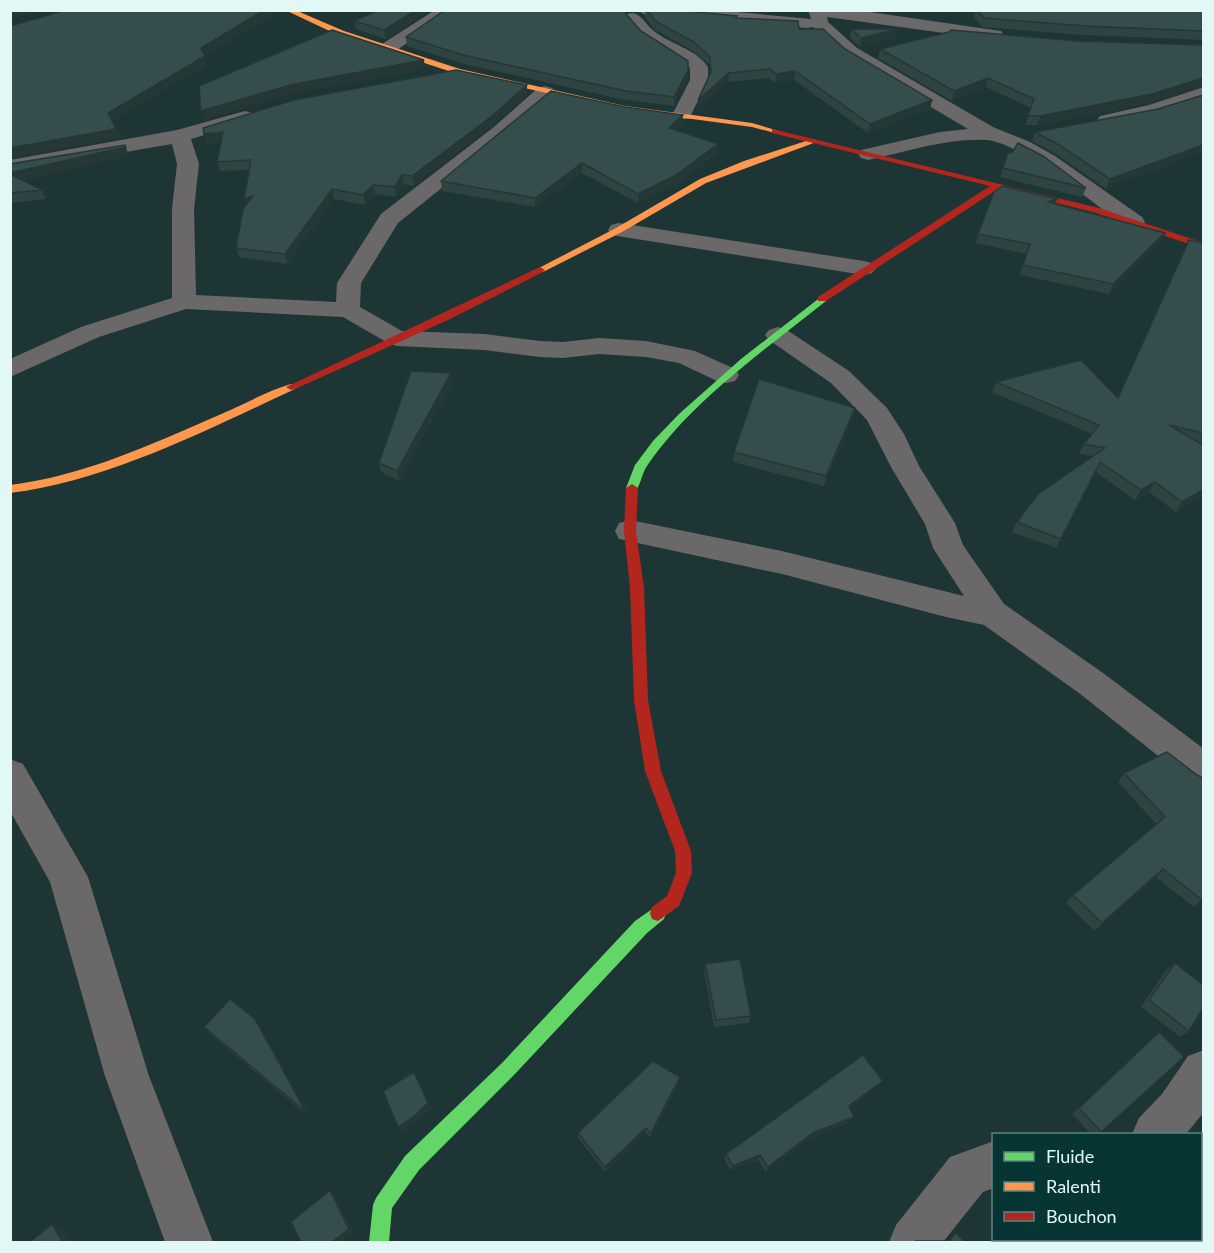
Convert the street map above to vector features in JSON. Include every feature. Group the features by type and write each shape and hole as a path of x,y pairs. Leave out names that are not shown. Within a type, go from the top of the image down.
{"street":[{"path":"288,10 341,33 458,71 625,108 752,125 998,185 1134,222 1203,246"},
{"path":"388,48 447,10"},
{"path":"631,10 638,26 649,38 692,60 699,67 699,80 682,115"},
{"path":"645,10 818,15 1016,37"},
{"path":"818,15 857,55 989,133 1023,146 1048,160 1134,222"},
{"path":"912,42 956,31"},
{"path":"857,55 879,50"},
{"path":"424,78 458,71"},
{"path":"348,310 349,284 389,219 501,131 545,92"},
{"path":"1088,124 1154,110 1203,93"},
{"path":"10,166 180,136 263,111"},
{"path":"868,154 940,138 989,133 1037,133"},
{"path":"180,136 188,164 183,219 184,303"},
{"path":"10,489 42,486 89,473 212,423 444,318 619,230 717,174 815,141"},
{"path":"379,1242 383,1206 412,1163 508,1069 641,927 673,901 684,873 683,851 653,771 641,700 639,612 630,553 632,481 648,454 726,375 828,293 998,185"},
{"path":"619,230 864,268"},
{"path":"10,369 90,332 184,303 348,310 397,338 484,342 563,350 599,346 646,349 686,357 726,375"},
{"path":"778,335 840,377 877,414 890,434 905,467 940,523 948,548 992,613 1091,683 1203,771"},
{"path":"630,531 718,548 874,585 966,611 992,613"},
{"path":"10,776 68,877 127,1076 189,1242"},
{"path":"1156,1133 1178,1110 1203,1072"},
{"path":"913,1242 967,1174 992,1164"}],"building":[{"path":"66,10 264,10 201,48 205,56 108,113 116,129 10,148 10,26"},
{"path":"379,10 416,10 384,30 354,21"},
{"path":"445,10 625,10 641,31 688,61 688,70 674,97 626,91 463,55 406,37"},
{"path":"647,10 674,10 737,16 736,18 798,21 799,29 823,29 845,49 932,100 870,124 795,71 776,74 770,69 729,73 698,100 711,72 710,57 694,42 655,21"},
{"path":"977,10 1203,10 1203,31 1086,26 984,18"},
{"path":"851,29 897,29 861,38"},
{"path":"332,30 424,60 290,85 201,111 199,86"},
{"path":"951,30 1078,41 1203,45 1203,78 1152,94 1040,116 1028,116 1034,99 988,78 954,91 880,49"},
{"path":"456,70 527,85 492,116 412,176 402,175 395,187 373,185 363,195 332,189 285,254 236,248 243,209 253,196 244,199 251,160 217,162 223,132 204,134 203,128 294,100"},
{"path":"551,91 625,107 683,115 669,128 718,144 676,175 638,194 582,163 535,198 441,181"},
{"path":"1203,95 1203,145 1110,179 1035,132 1158,109"},
{"path":"1018,143 1043,156 1086,188 1003,168 1008,153 1012,153"},
{"path":"125,145 126,147 10,173 10,164"},
{"path":"10,174 42,190 10,193"},
{"path":"1003,186 1057,199 1048,202 1165,233 1113,284 1023,265 1030,244 978,234 994,192"},
{"path":"1189,240 1203,243 1203,433 1169,425 1203,445 1203,490 1182,502 1155,482 1141,490 1100,462 1061,539 1017,522 1038,494 1105,448 1084,444 1099,425 996,382 1081,360 1118,398"},
{"path":"411,371 451,373 397,471 379,463"},
{"path":"759,379 855,408 826,476 734,452"},
{"path":"1167,752 1203,778 1203,898 1202,900 1163,869 1102,923 1073,895 1165,817 1124,773"},
{"path":"740,959 751,1016 716,1020 705,964"},
{"path":"1175,963 1203,985 1203,1008 1189,1031 1149,1000"},
{"path":"230,999 255,1019 303,1107 301,1108 204,1027"},
{"path":"1159,1032 1184,1057 1101,1132 1079,1108"},
{"path":"863,1055 883,1081 849,1106 854,1117 813,1133 768,1167 760,1155 733,1166 726,1154"},
{"path":"653,1061 680,1077 651,1133 646,1128 605,1167 578,1133"},
{"path":"414,1072 428,1103 398,1127 383,1091"},
{"path":"330,1190 349,1229 332,1242 301,1242 291,1222"},
{"path":"52,1224 63,1242 30,1242"},
{"path":"956,1233 965,1242 915,1241 949,1241"}],"traffic: fast":[{"path":"632,488 639,468 657,443 683,416 745,361 822,299"},
{"path":"379,1242 383,1205 412,1163 508,1069 641,927 658,913"}],"traffic: slow":[{"path":"288,10 341,33 458,71 625,108 752,125 775,131"},
{"path":"540,270 619,230 703,181 747,163 815,141"},
{"path":"10,489 65,479 99,468 291,387"}],"traffic: jam":[{"path":"775,131 1096,210 1204,246"},
{"path":"822,299 998,185"},
{"path":"291,387 444,318 540,270"},
{"path":"632,488 630,531 637,588 641,700 653,771 683,851 684,873 673,901 658,913"}]}
